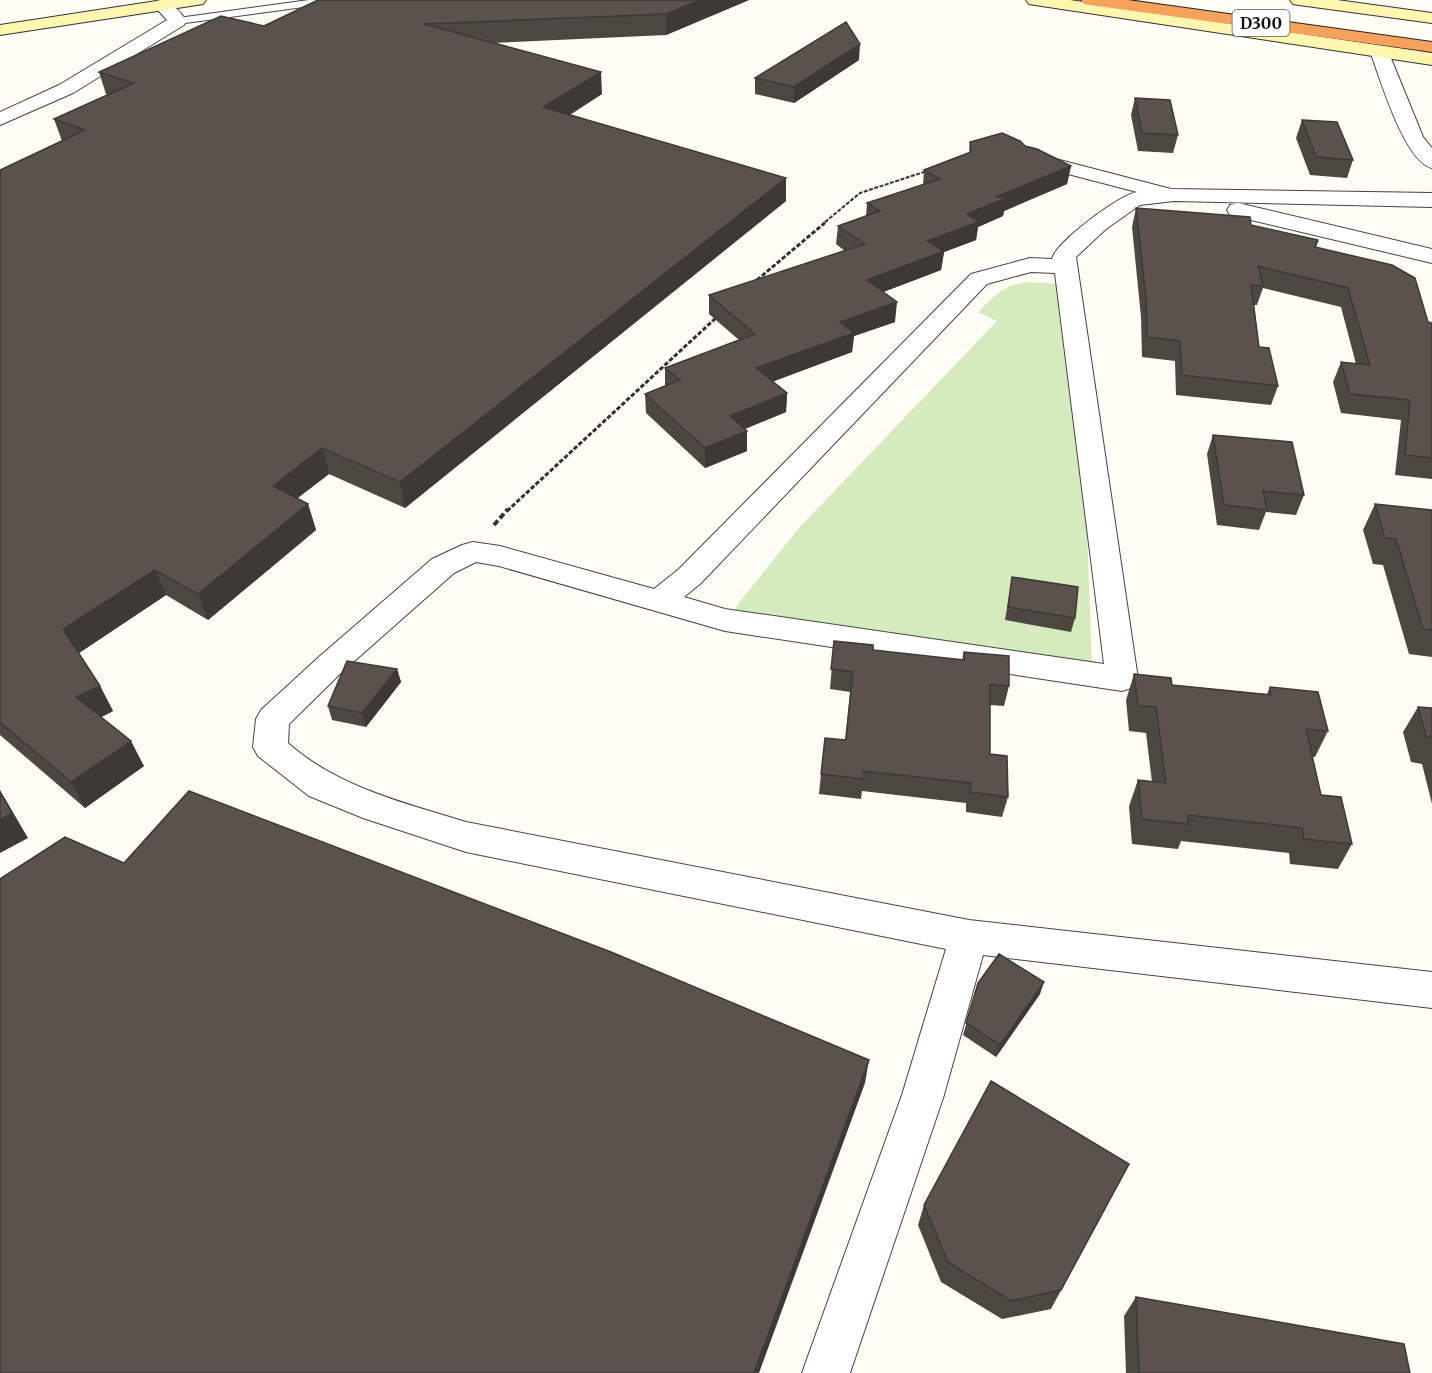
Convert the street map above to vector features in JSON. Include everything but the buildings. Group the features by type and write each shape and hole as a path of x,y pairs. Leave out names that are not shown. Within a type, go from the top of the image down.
{"highway":[{"name":"D300","path":"1090,0 1432,47"},
{"name":"D300","path":"1278,6 1432,28"}],"street":[{"path":"0,17 110,0"},
{"path":"0,30 197,0"},
{"path":"1035,0 1432,59"},
{"path":"1299,0 1432,18"},
{"path":"0,120 66,89 178,21 162,5"},
{"path":"1379,51 1413,138 1432,162"},
{"path":"1029,158 1432,256"},
{"path":"659,601 690,576 979,279 1030,265 1064,267 1064,256 1098,224 1134,199 1174,195 1432,200"},
{"path":"1064,256 1122,679 725,620 500,556 473,552 443,566 273,718 270,747 321,786 376,808 466,837 969,937 1432,990"},
{"path":"826,1373 923,1095 969,937"}],"lane":[{"path":"178,21 333,0"}],"path":[{"path":"750,286 860,193 928,171"},
{"path":"473,552 501,515 725,310"}],"green space":[{"path":"1027,282 1061,284 1078,292 1092,664 741,618 735,610 738,604 798,529 997,321 978,312 1005,289"}]}
